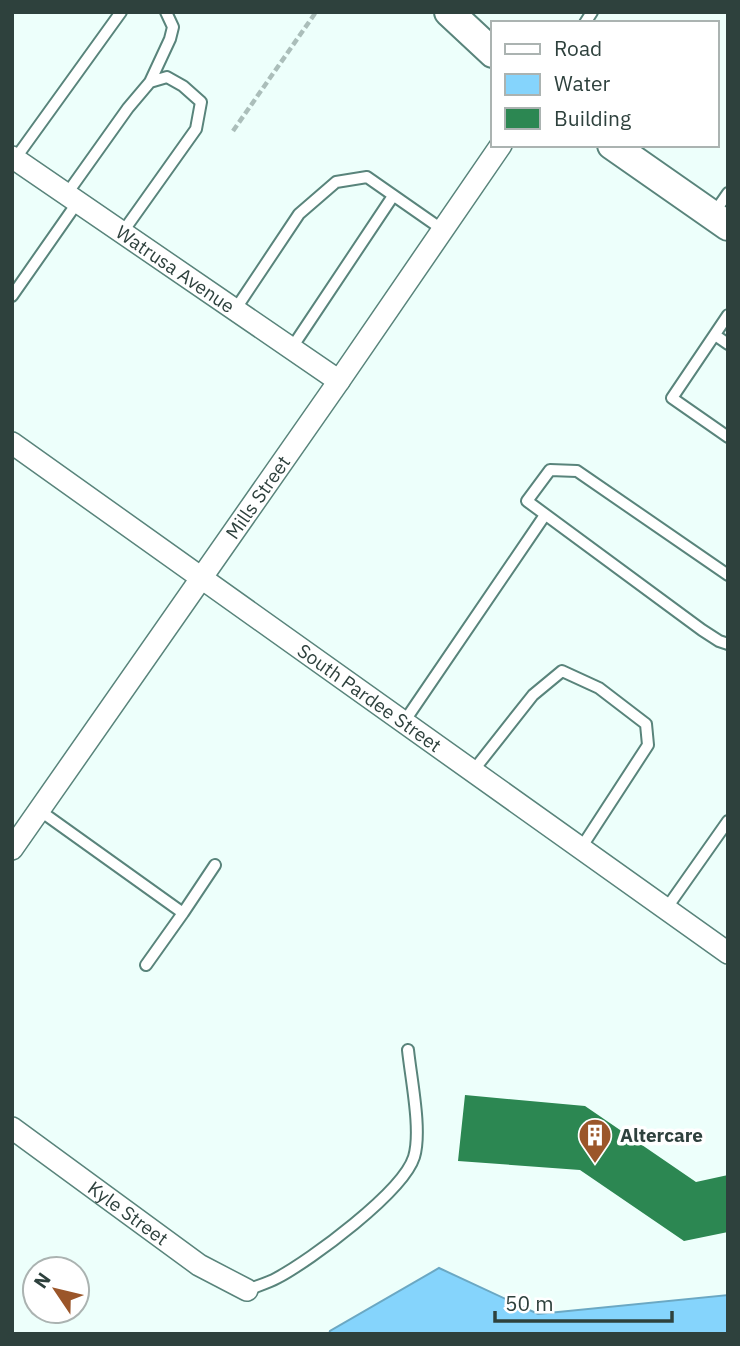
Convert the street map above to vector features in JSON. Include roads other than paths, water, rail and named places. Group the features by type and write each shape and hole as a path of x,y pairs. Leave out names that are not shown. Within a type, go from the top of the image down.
{"main road":[{"path":"449,12 491,51"},
{"path":"615,147 723,211"}],"street":[{"name":"Mills Street","path":"12,849 339,382 500,147"},
{"name":"Watrusa Avenue","path":"13,158 339,382"},
{"name":"South Pardee Street","path":"12,443 728,953"},
{"name":"Kyle Street","path":"12,1128 199,1265 247,1290"}],"lane":[{"path":"13,158 121,12"},
{"path":"12,296 128,108 150,82 170,39 173,26 166,12"},
{"path":"121,233 196,129 201,102 183,86 167,77 150,82"},
{"path":"235,310 299,214 336,182 367,177 443,230"},
{"path":"291,349 393,195"},
{"path":"728,315 672,398 728,437"},
{"path":"715,335 728,344"},
{"path":"728,575 576,471 550,470 527,501 702,630 728,644"},
{"path":"404,722 545,515"},
{"path":"473,771 533,695 562,671 599,688 646,724 648,745 581,848"},
{"path":"39,810 183,913"},
{"path":"666,909 728,821"},
{"path":"146,965 215,866"},
{"path":"247,1290 276,1279 333,1241 395,1187 413,1159 418,1137 408,1050"}],"water":[{"path":"439,1268 538,1314 728,1295 728,1334 329,1334"}],"place":[{"name":"Altercare","path":"595,1165"}]}
